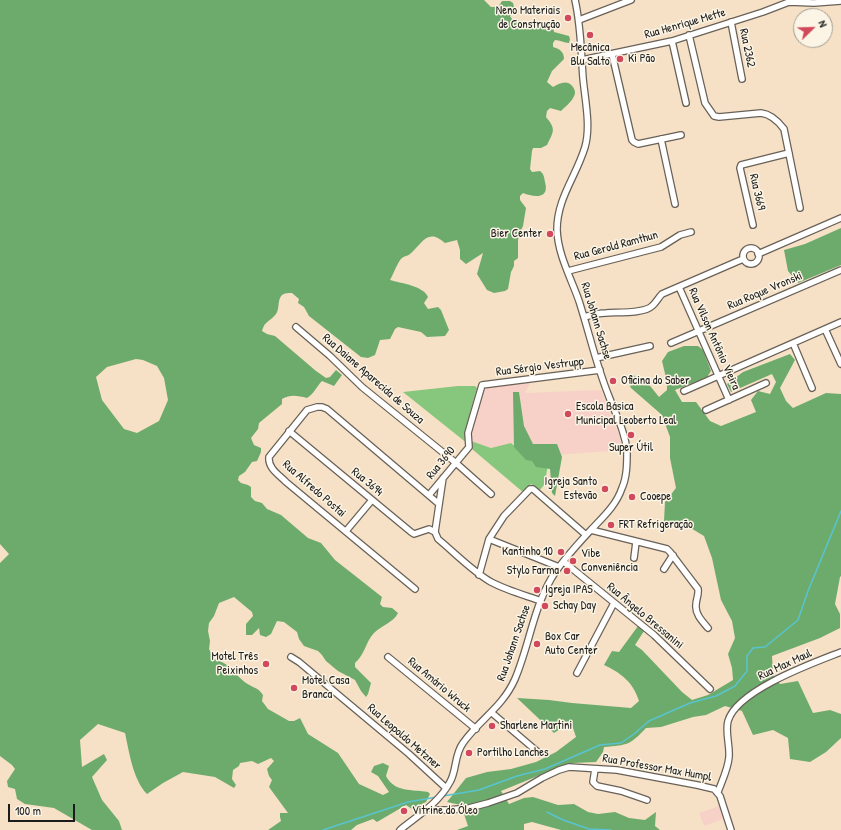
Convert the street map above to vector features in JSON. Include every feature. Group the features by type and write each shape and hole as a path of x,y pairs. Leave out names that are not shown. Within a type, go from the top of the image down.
{"street":[{"name":"Rua Johann Sachse","path":"430,807 451,781 459,749 463,742 492,713 505,697 515,679 548,584 561,564 612,507 624,482 627,462 626,444 559,244 557,226 560,206 564,193 586,143 587,121 579,20 575,0"},
{"path":"579,20 631,0"},
{"name":"Rua Henrique Mette","path":"582,60 672,41 763,12 789,2 814,3 841,1"},
{"name":"Rua 2362","path":"731,22 742,79"},
{"path":"689,35 705,103 714,116 719,117 761,113 766,114 780,124 784,129 800,208"},
{"path":"672,41 686,103"},
{"path":"612,54 632,140 638,144 681,135"},
{"path":"661,139 675,204"},
{"name":"Rua 3669","path":"753,225 740,168 741,165 789,152"},
{"path":"758,254 841,218"},
{"name":"Rua Gerold Ramthun","path":"568,271 661,247 680,235 691,232"},
{"path":"748,249 754,249 758,254 758,260 754,264 748,264 744,259 744,253 748,249"},
{"path":"584,317 605,312 621,314 647,309 652,306 662,294 744,259"},
{"name":"Rua Roque Vronski","path":"671,343 841,270"},
{"name":"Rua Vilson Antônio Vieira","path":"678,286 729,400"},
{"path":"684,391 841,322"},
{"name":"Rua Daiane Aparecida de Souza","path":"296,327 330,356 362,387 456,463 491,494"},
{"path":"825,329 841,364"},
{"path":"793,344 812,388"},
{"path":"596,358 650,346"},
{"name":"Rua Sérgio Vestrupp","path":"469,445 468,433 482,384 600,370"},
{"path":"706,410 766,383"},
{"name":"Rua Alfredo Postai","path":"415,589 286,482 270,466 268,462 269,457 307,410 322,407 327,409 439,504"},
{"name":"Rua 3694","path":"289,431 411,532 414,534 429,529 435,532"},
{"name":"Rua 3690","path":"429,495 469,445"},
{"path":"443,478 435,532 438,539 480,575 502,588 541,601"},
{"path":"480,575 488,539 504,516 532,489 586,535"},
{"path":"346,531 372,500"},
{"path":"590,530 667,550 673,555 698,589 699,593 696,610 708,628"},
{"name":"Rua Ângelo Bressanini","path":"488,539 561,564 654,635 710,689"},
{"path":"634,558 636,542"},
{"path":"664,569 673,555"},
{"path":"577,674 614,603"},
{"name":"Rua Max Maul","path":"718,792 728,764 728,720 737,707 754,693 781,676 841,652"},
{"name":"Rua Leopoldo Metzner","path":"291,657 299,662 403,749 446,788"},
{"name":"Rua Amário Wruck","path":"388,657 476,729"},
{"path":"492,713 538,753"},
{"name":"Rua Professor Max Humpl","path":"430,807 436,810 468,808 517,793 559,770 569,767 595,768 616,770 714,789 718,792 731,830"},
{"path":"595,768 593,782 597,786 621,791 647,800"},
{"path":"400,830 430,807"}],"shaded area":[{"name":"Escola Básica Municipal Leoberto Leal","path":"531,382 525,393 601,390 619,435 622,450 528,457 512,443 491,448 471,441 469,433 485,388"},
{"path":"719,806 723,819 704,826 699,813"}],"green space":[{"path":"0,0 484,0 491,7 498,7 502,1 510,1 513,3 515,10 510,16 512,19 526,23 551,23 553,25 554,32 569,36 569,43 555,40 553,43 553,47 562,52 564,59 552,71 547,82 553,87 561,83 569,83 575,90 575,93 561,111 550,108 547,111 546,117 553,127 551,136 547,145 541,148 533,148 530,169 532,172 540,171 542,173 546,188 545,192 540,196 531,196 523,193 520,196 520,200 526,208 523,226 518,240 518,258 514,261 508,289 494,293 487,290 477,274 483,253 466,264 460,259 460,250 457,240 445,243 439,238 429,237 409,255 400,260 390,280 417,288 426,293 428,297 424,303 428,309 438,307 441,310 449,330 445,336 427,337 421,332 398,327 395,329 390,339 380,340 375,355 368,358 361,357 309,316 304,307 298,303 299,299 292,293 285,293 280,297 276,314 266,323 262,331 275,336 326,378 330,377 336,370 342,375 334,386 322,381 307,398 291,396 282,399 282,404 259,423 258,429 251,438 254,445 261,448 261,452 257,461 252,462 245,472 239,476 238,480 241,483 251,487 251,497 255,501 262,503 267,509 281,515 308,538 321,543 335,560 382,597 380,604 383,607 392,608 398,613 390,622 374,633 361,656 355,663 355,667 371,683 366,697 355,680 338,671 326,661 318,651 304,646 299,639 297,632 284,622 277,621 271,634 266,637 260,635 259,628 252,635 246,635 246,624 253,616 252,612 234,597 219,603 214,616 209,623 209,649 214,659 224,663 242,680 259,690 263,695 262,701 268,709 289,721 294,721 300,718 308,734 338,753 359,784 383,795 389,792 378,776 371,772 374,766 383,763 389,766 386,776 394,785 399,788 428,792 430,794 426,802 412,809 406,805 377,822 373,819 357,825 351,830 268,830 281,821 280,813 288,813 269,787 272,780 267,769 274,761 271,758 258,764 252,761 240,763 239,766 233,770 232,779 236,785 234,788 215,777 183,772 147,794 138,781 135,773 125,733 98,724 80,740 82,767 104,754 107,760 92,777 102,800 119,821 122,830 92,830 54,808 25,804 17,799 15,789 8,787 7,781 15,769 0,756 0,563 9,554 0,544","holes":["136,359 143,360 157,366 164,378 168,400 159,421 137,433 124,429 102,400 96,377 107,367"]},
{"path":"841,228 841,265 798,283 788,271 784,250 805,244"},
{"path":"684,346 698,346 703,350 711,371 707,377 675,390 682,402 696,402 710,421 721,426 756,412 751,400 758,391 770,394 776,382 772,374 731,392 727,384 743,372 790,354 795,360 780,388 786,401 793,408 826,393 841,394 841,576 835,604 840,614 840,628 820,638 772,656 773,674 780,684 798,681 813,713 830,710 841,714 841,738 826,752 810,762 790,759 788,738 773,730 753,735 742,711 725,706 706,715 693,717 661,727 646,728 636,738 624,745 604,747 603,752 596,762 573,763 501,791 509,804 524,798 533,797 558,805 574,804 588,812 598,814 615,812 629,818 645,820 656,812 655,826 660,830 561,830 532,822 524,824 524,830 457,830 468,826 461,805 447,802 466,778 487,772 511,769 536,762 556,752 576,737 571,722 554,733 517,698 631,708 639,701 630,683 616,671 604,665 612,651 619,652 638,626 644,631 635,645 642,650 682,692 692,700 708,695 733,680 732,668 728,654 735,638 732,621 721,600 712,558 704,536 689,527 664,521 665,502 676,488 670,458 670,437 662,415 631,388 626,378 633,375 647,382 659,397 667,390 667,382 662,361 668,352"},
{"path":"458,386 475,386 477,388 468,423 468,444 403,392"},
{"path":"513,392 519,392 524,426 533,444 557,444 562,457 555,496 552,493 550,469 536,467 532,461 526,460 514,447"},
{"path":"471,441 491,448 511,443 528,457 549,456 545,484 539,491 531,484 524,493 472,449"}],"waterway":[{"path":"443,796 479,790 517,776 545,769 600,745 621,743 649,721 690,703 716,696 735,686 747,671 747,656 753,648 765,647 798,620 808,591 841,511"},
{"path":"323,830 408,802 437,797"},
{"path":"547,812 563,820 589,829 611,830"}],"place":[{"name":"Neno Materiais de Construção","path":"568,18"},
{"name":"Mecânica Blu Salto","path":"590,35"},
{"name":"Ki Pão","path":"620,59"},
{"name":"Bier Center","path":"550,234"},
{"name":"Oficina do Saber","path":"613,381"},
{"name":"Escola Básica Municipal Leoberto Leal","path":"568,414"},
{"name":"Super Útil","path":"631,435"},
{"name":"Igreja Santo Estevão","path":"605,489"},
{"name":"Cooepe","path":"632,497"},
{"name":"FRT Refrigeração","path":"611,525"},
{"name":"Kantinho 10","path":"561,552"},
{"name":"Vibe Conveniência","path":"573,561"},
{"name":"Stylo Farma","path":"567,571"},
{"name":"Igreja IPAS","path":"537,590"},
{"name":"Schay Day","path":"545,606"},
{"name":"Box Car Auto Center","path":"537,644"},
{"name":"Motel Três Peixinhos","path":"266,664"},
{"name":"Motel Casa Branca","path":"294,688"},
{"name":"Sharlene Martini","path":"492,726"},
{"name":"Portilho Lanches","path":"469,753"},
{"name":"Vitrine do Óleo","path":"404,811"}]}
